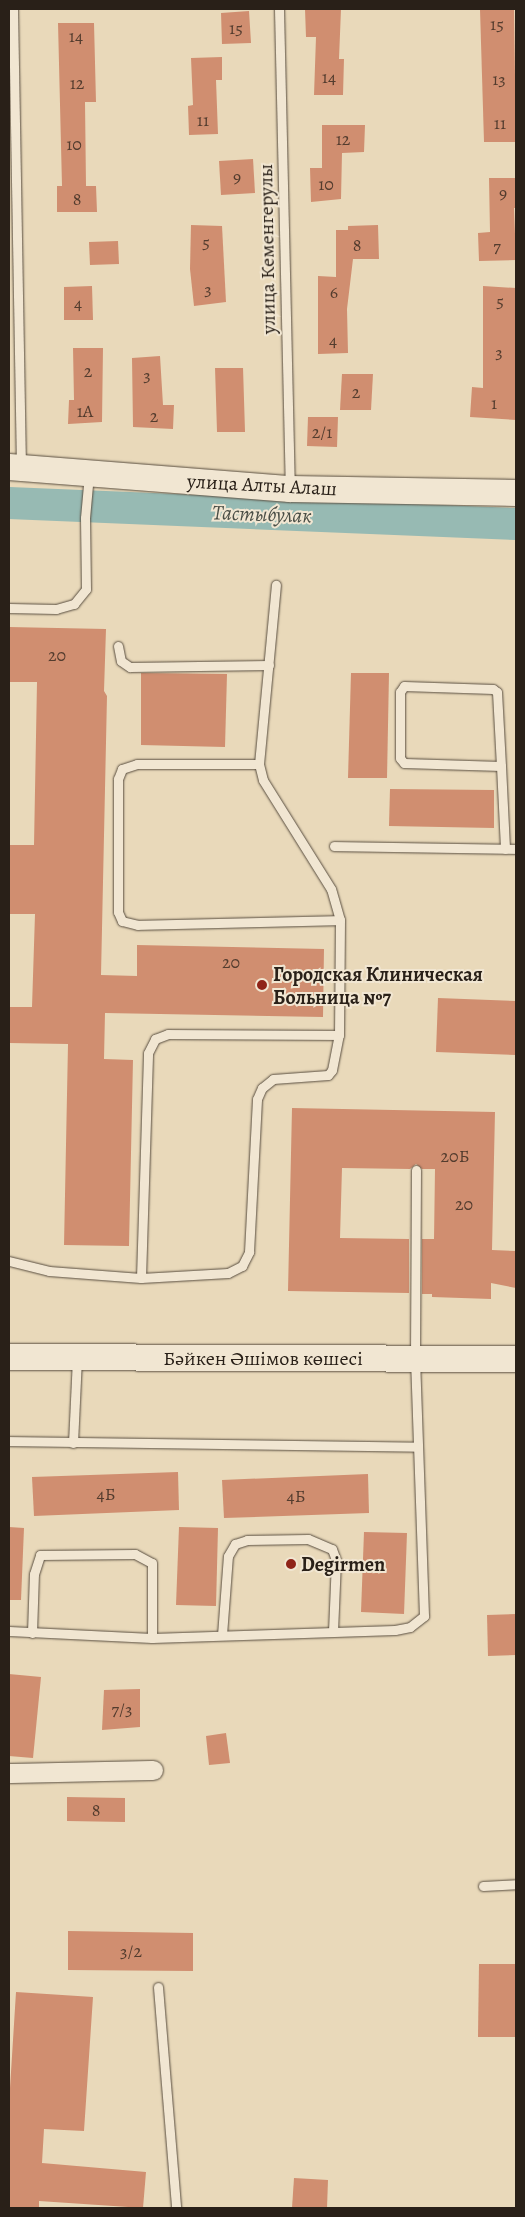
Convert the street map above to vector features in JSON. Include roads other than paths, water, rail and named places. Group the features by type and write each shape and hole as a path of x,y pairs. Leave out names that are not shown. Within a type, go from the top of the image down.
{"main road":[{"name":"улица Алты Алаш","path":"15,468 88,485 516,493"},
{"name":"Бәйкен Әшімов көшесі","path":"9,1357 516,1359"}],"street":[{"path":"9,1772 153,1770"}],"lane":[{"path":"13,9 15,468"},
{"name":"улица Кеменгерулы","path":"279,9 290,489"},
{"path":"9,608 56,609 74,604 86,589 85,518 88,485"},
{"path":"9,1260 49,1271 140,1278 228,1273 242,1266 249,1252 257,1099 262,1088 273,1079 328,1075 332,1070 339,1035 340,920 331,889 263,780 259,764 276,585"},
{"path":"118,646 121,661 130,667 269,665"},
{"path":"501,766 404,764 400,758 400,692 404,686 493,689 497,692 501,766 505,849"},
{"path":"259,764 137,764 122,770 118,788 118,912 122,921 138,925 340,920"},
{"path":"334,846 516,849"},
{"path":"140,1278 148,1052 155,1039 168,1034 339,1035"},
{"path":"9,1632 152,1638 333,1630 395,1630 410,1627 424,1616 415,1359 416,1170"},
{"path":"73,1443 77,1357"},
{"path":"9,1441 417,1446"},
{"path":"222,1635 228,1556 235,1544 247,1540 308,1539 332,1549 336,1560 333,1630"},
{"path":"32,1633 34,1574 40,1555 134,1554 152,1563 152,1638"},
{"path":"483,1886 516,1884"},
{"path":"158,1987 176,2208"}],"waterway":[{"name":"Тастыбулак","path":"9,503 516,524"}],"place":[{"name":"Городская Клиническая Больница №7","path":"262,985"},
{"name":"Degirmen","path":"291,1564"}]}
